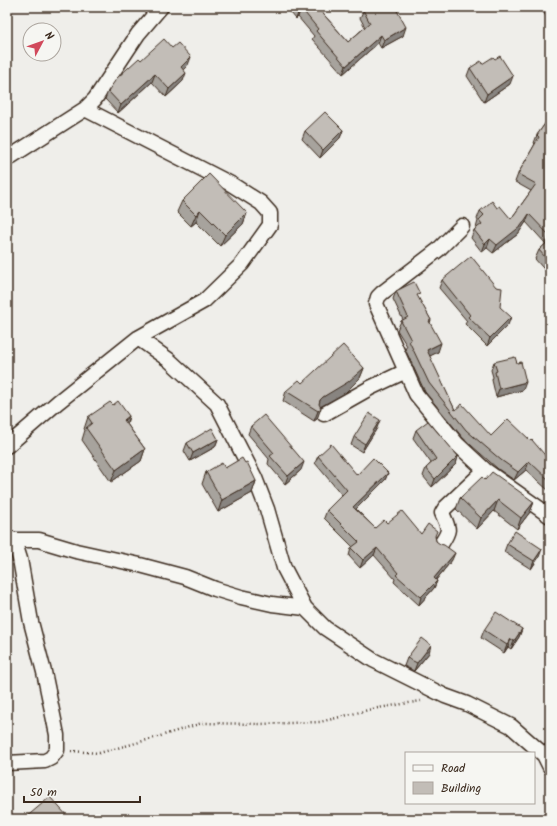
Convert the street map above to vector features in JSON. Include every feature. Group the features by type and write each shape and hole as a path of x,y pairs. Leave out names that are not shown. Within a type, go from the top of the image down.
{"street":[{"path":"7,159 85,108 95,99 138,34 160,7"},
{"path":"7,446 58,402 138,338 204,301 242,264 270,224 270,213 261,203 231,184 85,108"},
{"path":"462,226 438,250 382,293 378,297 376,304 416,394 457,444 485,470 550,516"},
{"path":"138,338 169,360 217,404 255,478 267,509 284,568 305,608 325,628 373,660 445,696 467,704 511,726 544,755 550,766"},
{"path":"324,414 370,388 406,371"},
{"path":"441,544 448,533 448,526 442,513 445,508 485,470"},
{"path":"7,763 45,762 51,758 56,750 57,735 44,672 31,622 20,559 10,539 39,540 76,551 186,577 215,589 241,597 272,604 305,608"}],"path":[{"path":"56,750 99,752 151,739 202,722 258,724 320,722 372,709 445,696"}],"building":[{"path":"296,7 317,7 348,42 370,23 363,10 368,7 395,7 406,27 384,40 381,35 346,66 316,31 318,29 301,8 299,10"},
{"path":"164,39 172,48 178,43 191,57 181,67 186,73 169,89 155,74 121,105 108,91 117,78 139,58 141,60"},
{"path":"500,56 513,76 487,94 470,68 481,61 482,64 493,57 495,59"},
{"path":"325,112 343,130 323,150 305,131"},
{"path":"549,118 550,234 549,235 529,214 521,226 497,245 490,239 485,244 474,230 482,224 479,220 484,215 480,211 492,201 497,208 500,206 511,219 536,184 518,174 539,137 537,135"},
{"path":"209,174 247,213 225,235 200,210 196,215 182,201"},
{"path":"550,240 550,263 539,250"},
{"path":"471,256 496,287 502,288 500,307 511,317 490,338 468,317 470,315 442,280"},
{"path":"414,282 420,294 417,295 431,320 429,321 441,343 427,350 455,410 462,404 491,436 508,419 531,441 532,440 550,461 550,481 529,461 518,472 501,460 466,430 429,383 409,341 411,340 401,321 408,317 396,291"},
{"path":"343,345 364,368 348,382 323,397 319,404 321,408 318,411 286,391 299,380 302,383"},
{"path":"515,357 517,363 521,362 526,382 499,389 495,372 497,371 494,362"},
{"path":"118,401 129,416 124,420 145,449 116,470 86,428 92,423 88,417 110,402 113,405"},
{"path":"369,413 380,420 365,444 354,437"},
{"path":"264,415 304,462 288,476 270,456 274,453 251,426"},
{"path":"428,421 458,456 435,479 426,468 436,459 416,430"},
{"path":"212,428 218,439 193,453 187,443"},
{"path":"331,444 357,475 373,458 388,473 353,507 375,528 384,520 387,523 402,511 421,534 428,524 437,531 435,536 436,541 455,553 434,578 437,581 421,597 396,575 398,573 377,548 363,560 351,548 359,542 327,510 347,490 318,456"},
{"path":"242,458 245,463 247,462 256,481 222,500 206,472 222,463 225,468"},
{"path":"492,472 534,502 521,518 498,500 481,518 460,498 482,477 485,480"},
{"path":"515,531 542,549 534,561 507,544"},
{"path":"496,612 522,629 514,641 511,639 507,645 484,630"},
{"path":"422,638 431,645 417,663 407,658"},
{"path":"50,797 69,818 68,819 24,819"},
{"path":"21,816 24,819 17,819"}]}
